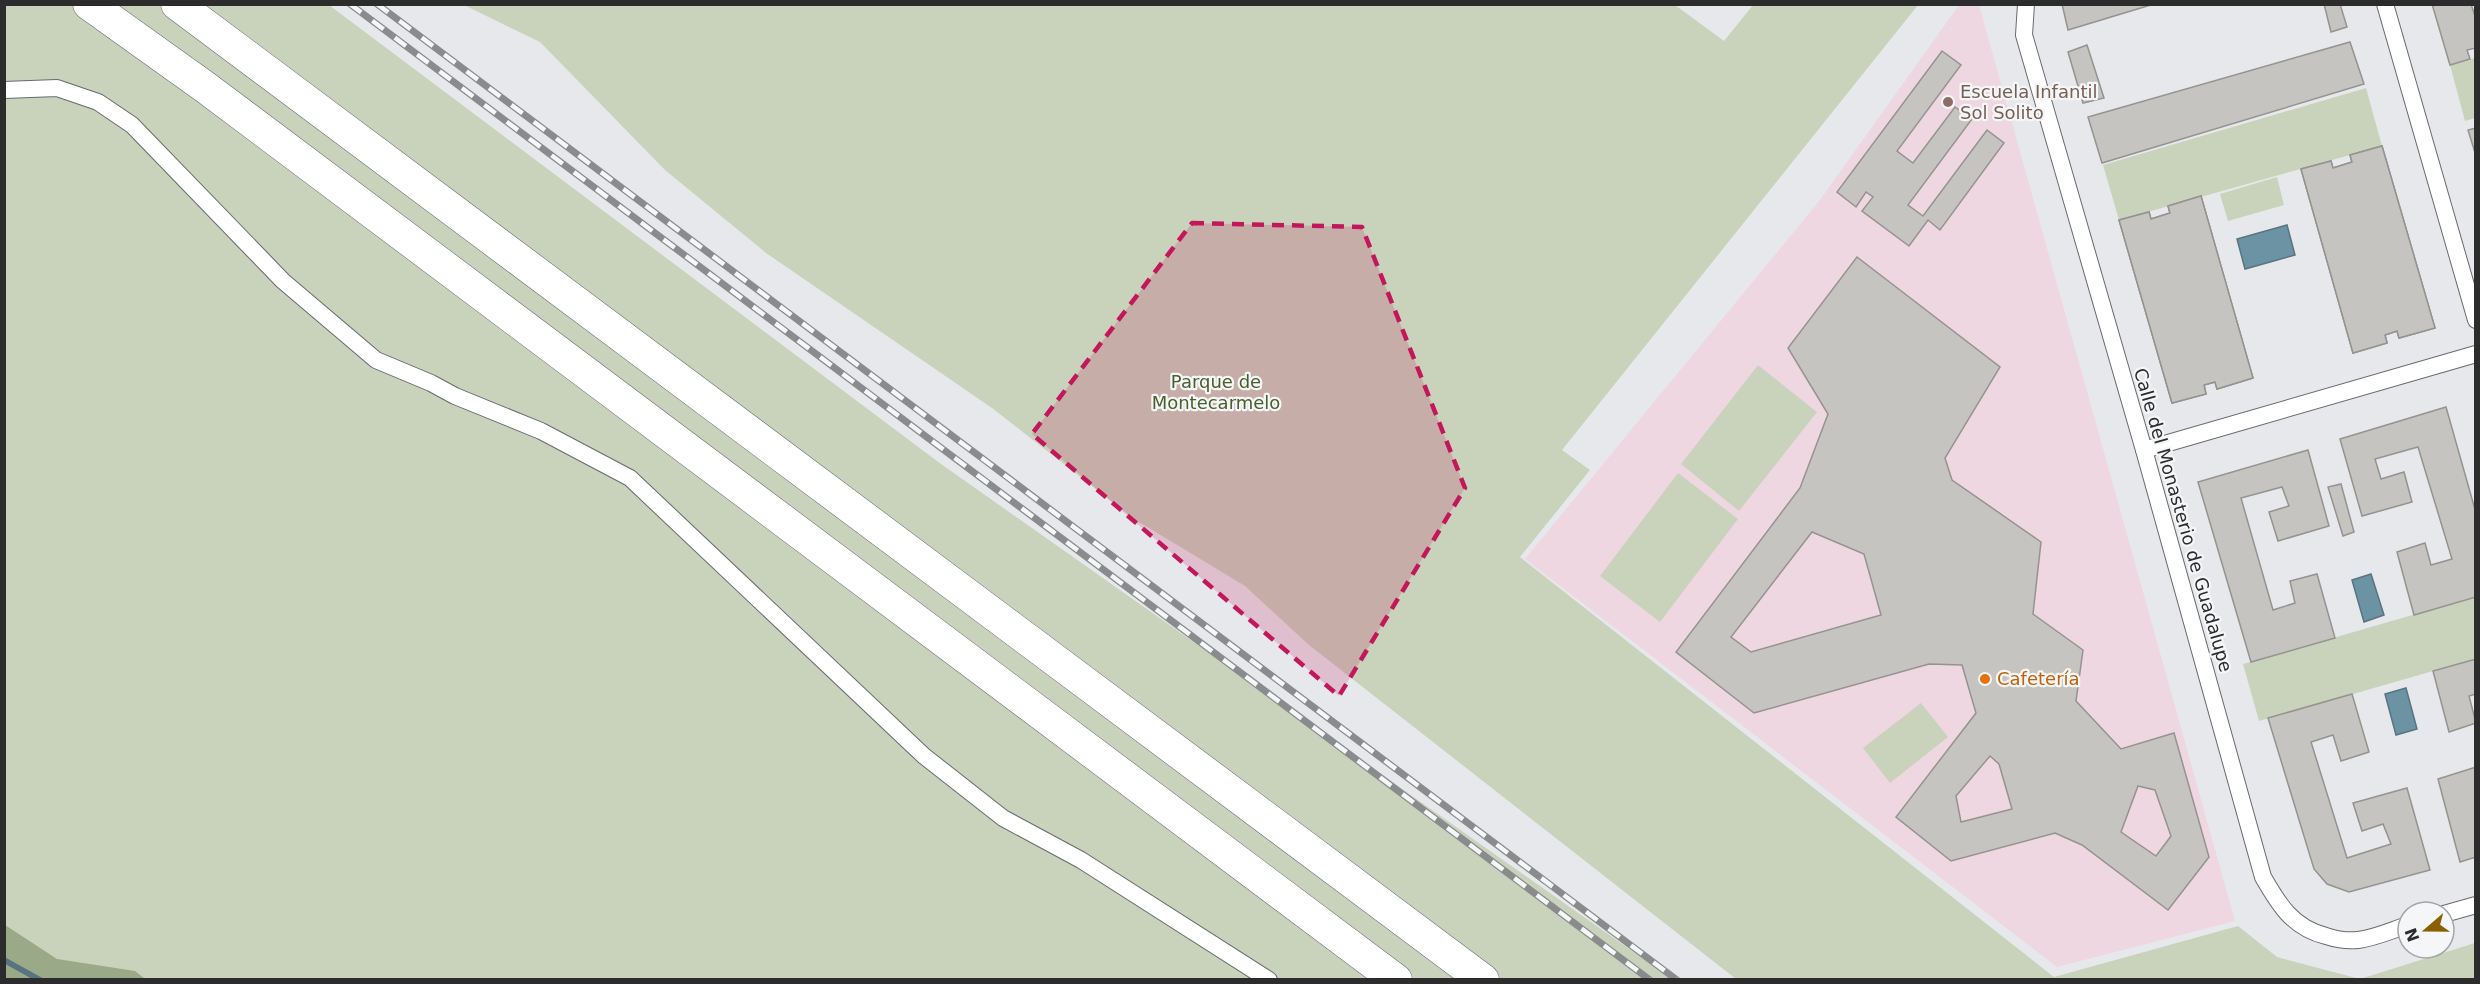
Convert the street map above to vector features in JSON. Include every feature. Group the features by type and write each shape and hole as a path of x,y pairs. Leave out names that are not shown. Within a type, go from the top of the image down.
{"highway":[{"path":"89,4 205,87 1396,980"},
{"path":"177,4 1483,980"}],"street":[{"name":"Calle del Monasterio de Guadalupe","path":"2026,4 2024,35 2144,450 2263,877 2278,903 2293,921 2310,932 2334,939 2358,940 2396,929"},
{"path":"2385,4 2475,321"},
{"path":"4,90 57,88 98,102 132,125 283,281 376,360 431,383 455,396 541,431 630,478 924,756 1003,818 1081,860 1269,980"},
{"path":"2144,450 2475,354"},
{"path":"2456,911 2475,905"}],"highlighted area":[{"path":"1192,223 1362,227 1465,488 1339,696 1032,434"}],"shaded area":[{"path":"1959,5 1979,5 2235,921 2057,967 1525,559 1820,200"}],"green space":[{"path":"5,4 329,5 941,464 1672,979 5,980"},
{"name":"Parque de Montecarmelo","path":"464,5 1675,5 1724,41 1753,5 1918,5 1562,450 1590,470 1520,557 2054,977 2238,926 2277,957 2360,979 1736,979 1309,645 1245,586 1134,519 992,408 766,253 665,170 540,42"},
{"path":"2475,58 2475,118 2465,121 2450,65"},
{"path":"2366,88 2382,146 2119,220 2103,165"},
{"path":"2277,177 2284,205 2228,221 2220,194"},
{"path":"1758,365 1817,412 1739,511 1681,464"},
{"path":"1678,473 1738,519 1660,622 1600,576"},
{"path":"2475,597 2475,659 2259,721 2243,664"},
{"path":"1921,703 1948,737 1890,783 1863,748"},
{"path":"5,925 57,959 135,971 145,979 5,979"},
{"path":"2475,943 2475,979 2360,979 2421,960 2456,960 2456,949"}],"water":[{"path":"2287,225 2295,255 2245,269 2237,239"},
{"path":"2371,574 2384,615 2364,622 2352,580"},
{"path":"2406,688 2417,729 2396,735 2385,694"}],"building":[{"path":"2062,4 2154,4 2068,30"},
{"path":"2324,4 2340,4 2347,27 2331,32"},
{"path":"2432,4 2471,4 2476,19 2476,48 2467,50 2470,59 2450,65"},
{"path":"2350,42 2364,84 2102,163 2088,117"},
{"path":"2087,45 2104,98 2083,103 2068,52"},
{"path":"1942,51 1961,65 1897,151 1913,163 1955,107 1972,119 1908,205 1923,216 1987,130 2004,143 1940,230 1928,220 1909,246 1862,211 1873,197 1866,192 1856,207 1837,192"},
{"path":"2476,128 2476,156 2468,130"},
{"path":"2382,146 2435,328 2399,338 2397,331 2385,335 2387,343 2353,353 2301,169 2331,161 2333,168 2352,162 2350,155","holes":["2356,194 2362,210 2348,214 2343,198","2370,240 2375,256 2362,260 2357,244","2383,283 2388,300 2375,304 2369,288"]},
{"path":"2382,146 2435,328 2399,338 2397,331 2385,335 2387,343 2353,353 2301,169 2331,161 2333,168 2352,162 2350,155"},
{"path":"2201,196 2253,378 2217,389 2215,382 2204,385 2206,394 2172,403 2119,220 2149,212 2151,219 2170,213 2168,206","holes":["2175,245 2180,261 2167,265 2162,249","2189,290 2194,306 2181,311 2175,295","2201,334 2206,350 2193,354 2188,338"]},
{"path":"2201,196 2253,378 2217,389 2215,382 2204,385 2206,394 2172,403 2119,220 2149,212 2151,219 2170,213 2168,206"},
{"path":"1857,257 2000,367 1945,458 1952,480 2041,542 2033,614 2083,650 2076,701 2121,749 2174,733 2209,857 2168,910 2082,845 2055,833 1951,861 1896,817 1976,713 1962,665 1929,664 1754,713 1676,652 1800,488 1828,414 1788,348","holes":["1812,532 1864,554 1881,615 1751,652 1731,637","1990,756 1999,764 2012,809 1961,822 1956,796","2138,786 2155,790 2171,836 2156,856 2121,832"]},
{"path":"2446,407 2476,513 2476,597 2414,615 2397,552 2425,543 2431,565 2452,559 2418,447 2375,459 2381,479 2404,472 2412,502 2362,516 2340,439"},
{"path":"2308,450 2329,526 2278,541 2269,512 2289,506 2282,487 2241,498 2273,610 2295,603 2290,581 2317,574 2335,638 2251,662 2198,482"},
{"path":"2341,484 2354,532 2343,536 2328,487"},
{"path":"2476,659 2476,694 2469,696 2476,723 2449,732 2433,671"},
{"path":"2352,694 2369,752 2341,761 2333,735 2311,742 2347,858 2391,844 2383,824 2362,831 2353,803 2407,788 2430,870 2349,892 2327,884 2314,869 2268,718"},
{"path":"2476,767 2476,857 2460,862 2438,779"}],"waterway":[{"path":"4,960 40,980"}],"railway":[{"path":"350,4 1650,980"},
{"path":"377,4 1677,980"}],"place":[{"name":"Escuela Infantil Sol Solito","path":"1948,102"},
{"name":"Cafetería","path":"1985,679"}]}
